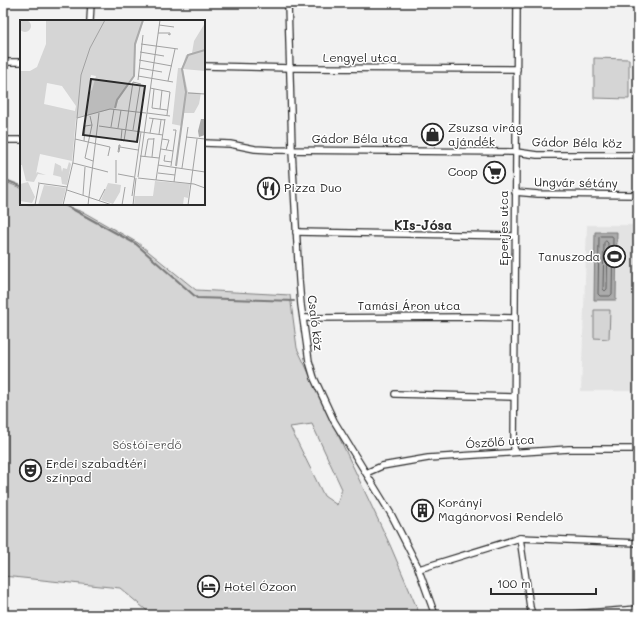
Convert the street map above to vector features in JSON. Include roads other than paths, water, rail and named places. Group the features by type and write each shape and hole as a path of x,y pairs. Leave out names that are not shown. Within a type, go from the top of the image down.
{"street":[{"path":"90,3 90,20"},
{"name":"Csaló köz","path":"288,3 296,232 303,318 309,361 314,378 334,421 392,514 419,569 435,615"},
{"name":"Eperjes utca","path":"514,452 517,3"},
{"path":"3,62 20,62"},
{"name":"Lengyel utca","path":"205,66 517,69"},
{"path":"3,140 20,140"},
{"name":"Gádor Béla utca","path":"205,143 230,144 255,149 516,152"},
{"name":"Gádor Béla köz","path":"516,152 537,155 638,155"},
{"name":"Ungvár sétány","path":"515,192 637,195"},
{"path":"296,232 515,236"},
{"name":"Tamási Áron utca","path":"303,318 515,318"},
{"path":"395,394 514,397"},
{"name":"Ószőlő utca","path":"366,473 382,466 428,458 569,449 638,449"},
{"path":"520,538 530,607 532,614 535,615"},
{"path":"419,569 520,538 638,543"},
{"path":"561,615 638,609"}],"water":[{"path":"595,232 617,232 616,300 594,300"}],"waterway":[{"path":"3,179 20,186"},
{"path":"65,205 136,244 197,298 294,301"}],"place":[{"name":"Zsuzsa virág ajándék","path":"433,135"},
{"name":"Coop","path":"494,172"},
{"name":"Pizza Duo","path":"269,188"},
{"name":"Tanuszoda","path":"615,257"},
{"name":"Erdei szabadtéri színpad","path":"31,471"},
{"name":"Korányi Magánorvosi Rendelő","path":"422,510"},
{"name":"Hotel Ózoon","path":"208,587"}],"district":[{"name":"KIs-Jósa","path":"423,225"}],"park label":[{"name":"Sóstói-erdő","path":"147,445"}]}
